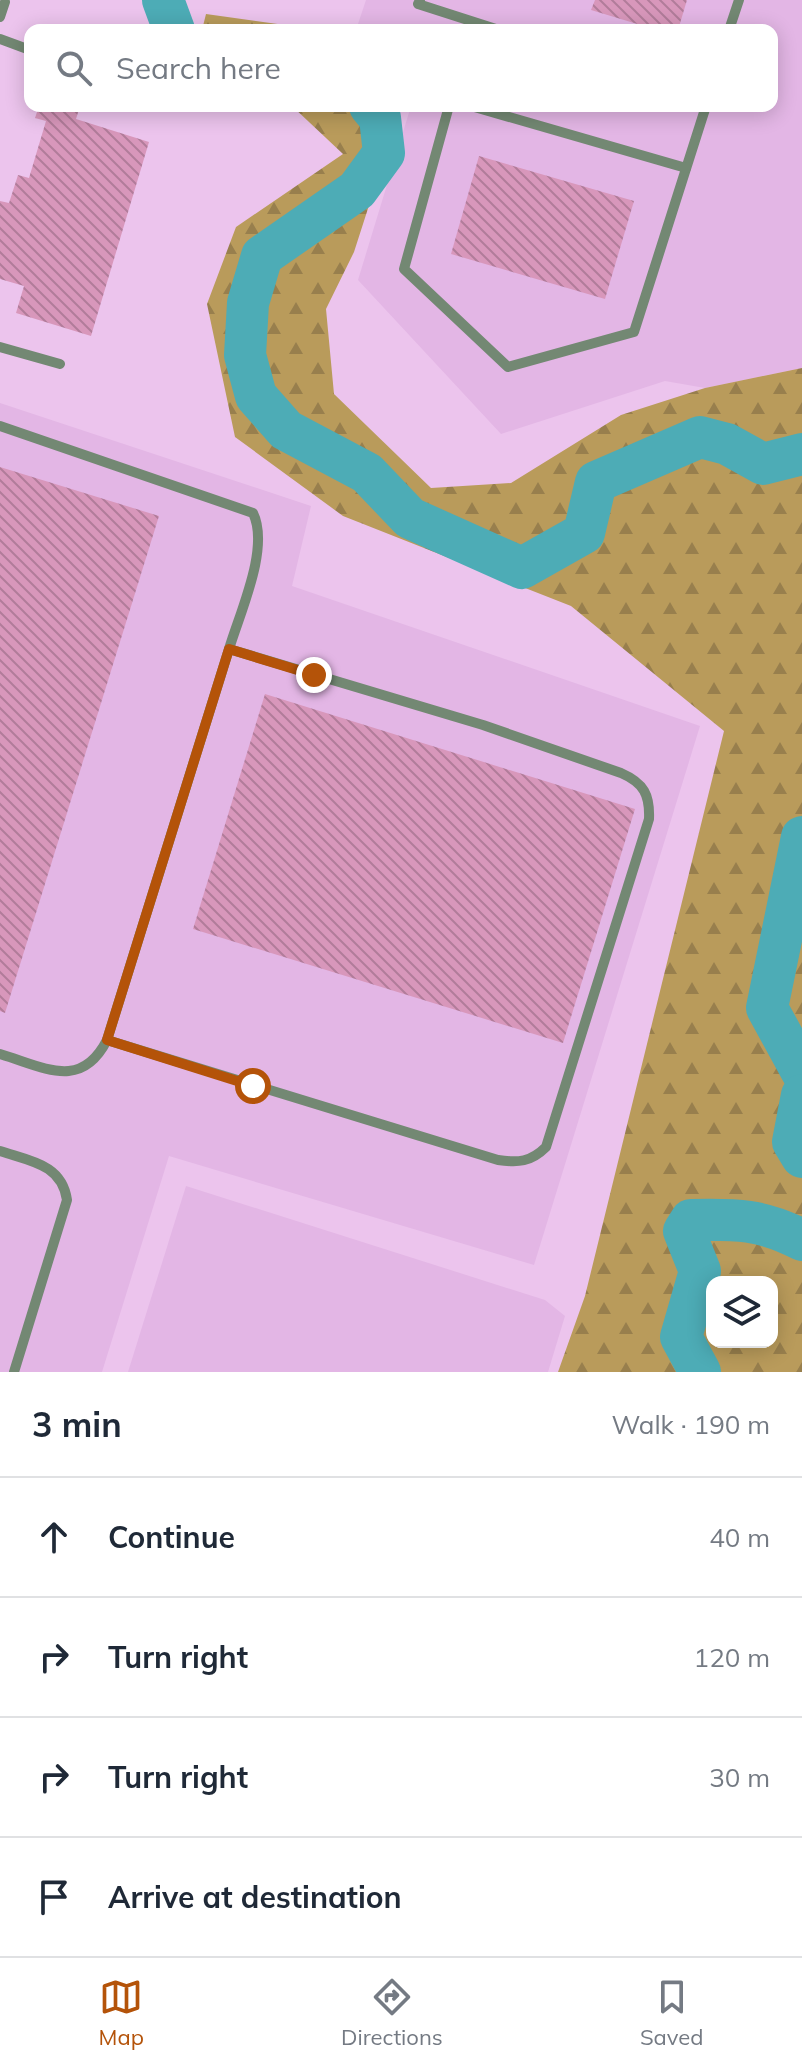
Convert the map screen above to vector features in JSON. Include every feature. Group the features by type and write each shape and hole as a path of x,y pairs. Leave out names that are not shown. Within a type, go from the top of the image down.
{"lane":[{"path":"420,0 418,4 467,24"},
{"path":"731,24 739,0"},
{"path":"0,17 5,2"},
{"path":"0,39 24,48"},
{"path":"447,112 404,269 508,367 634,332 704,112"},
{"path":"492,112 686,168"},
{"path":"0,347 60,364"},
{"path":"0,426 253,513 260,528 259,548 229,649 107,1040 98,1058 86,1068 72,1073 0,1054"},
{"path":"107,1040 484,1156 519,1163 536,1157 546,1147 649,819 649,801 645,791 636,780 621,773 483,725 229,649"},
{"path":"0,1151 48,1167 58,1175 67,1200 14,1372"}],"shaded area":[{"path":"366,0 802,0 802,368 705,388 665,381 501,434 358,280 409,112 778,112 778,24 358,24"},
{"path":"0,403 311,506 292,586 700,726 534,1265 169,1156 102,1372 0,1372"},
{"path":"186,1186 545,1300 565,1316 548,1372 128,1372"}],"green space":[{"path":"206,14 278,24 204,24"},
{"path":"298,112 399,112 354,252 326,309 334,394 431,488 511,483 621,415 705,388 802,368 802,1372 558,1372 585,1296 724,731 571,606 343,516 235,437 207,304 236,227 343,154"}],"building":[{"path":"595,0 687,0 680,24 637,24 591,10"},
{"path":"37,112 78,112 76,119 149,142 91,336 16,313 24,286 0,279 0,201 9,203 18,175 29,178 46,121 35,118"},
{"path":"479,156 634,201 605,299 451,254"},
{"path":"0,467 159,516 5,1013 0,1011"},
{"path":"265,694 635,809 563,1043 193,929"}],"waterway":[{"path":"163,0 172,24"},
{"path":"375,112 380,118 384,153 357,190 262,256 248,303 245,355 256,396 286,430 367,473 410,518 522,568 584,533 596,482 700,437 727,444 763,464 802,454"},
{"path":"802,837 767,1008 802,1072"},
{"path":"802,1095 793,1142 802,1157"},
{"path":"700,1372 681,1337 700,1271 684,1231 691,1220 748,1222 774,1228 802,1240"}],"route":[{"path":"253,1086 107,1040 229,649 314,675"}]}
